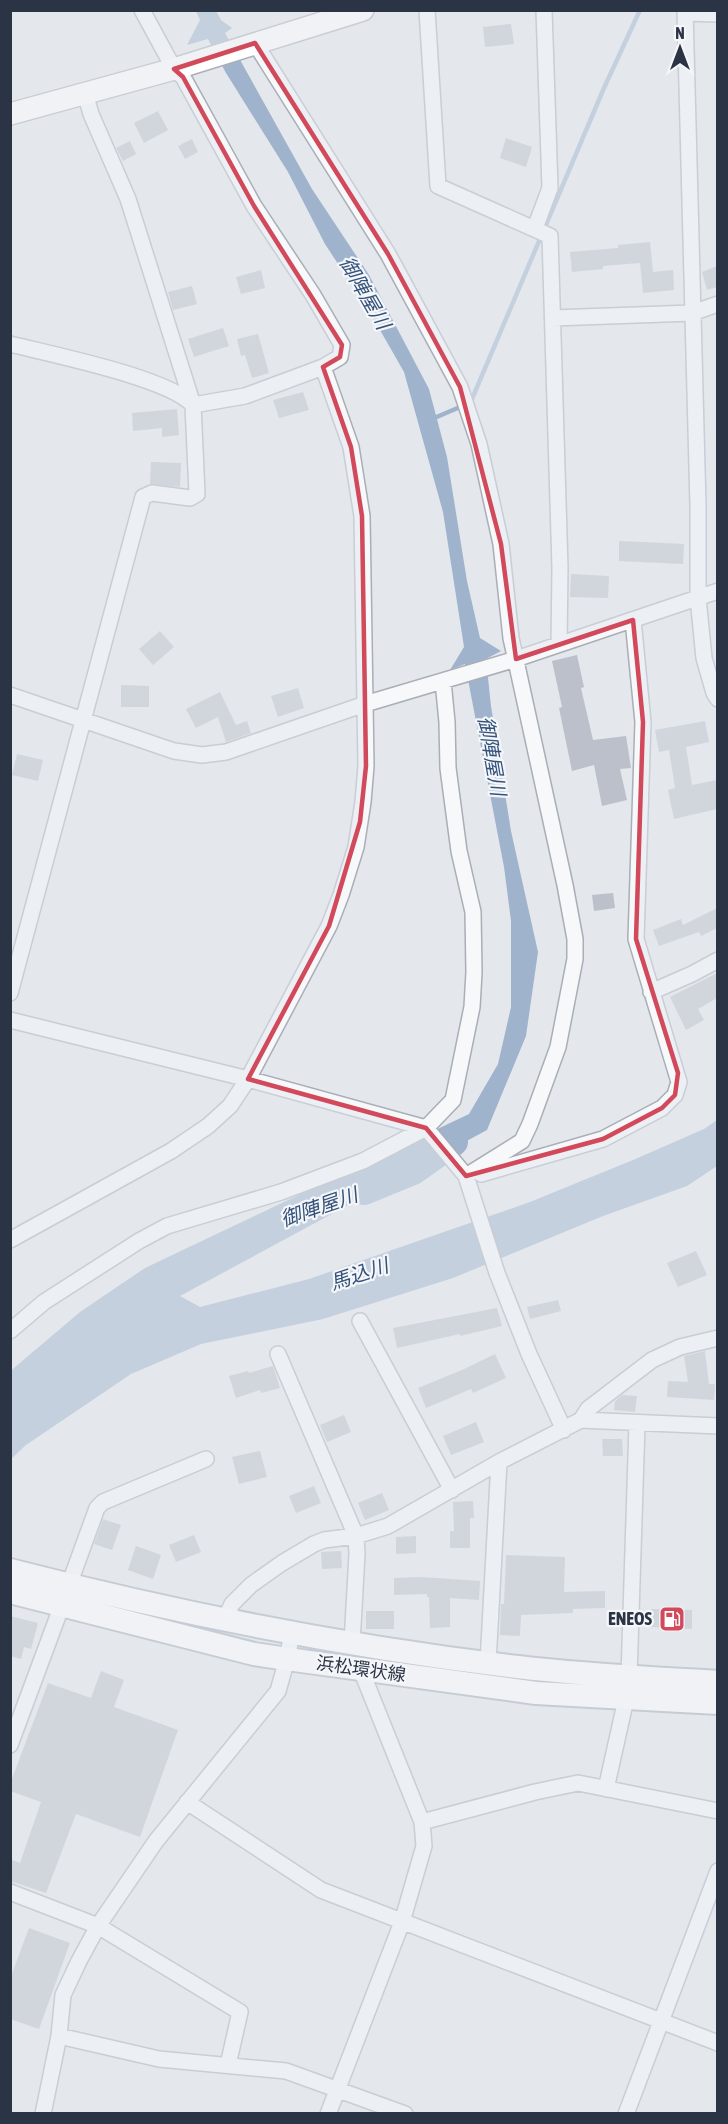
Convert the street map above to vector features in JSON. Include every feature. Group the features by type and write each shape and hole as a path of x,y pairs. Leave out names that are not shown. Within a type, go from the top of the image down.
{"main road":[{"name":"浜松環状線","path":"10,1570 65,1595 254,1654 536,1693 717,1682"},
{"name":"浜松環状線","path":"10,1592 65,1595 225,1619 292,1633 488,1663 717,1703"}],"street":[{"path":"10,344 137,377 181,395 193,405 245,396 323,367 340,357 342,345 314,295 254,206 183,77 182,67 142,10"},
{"path":"10,114 182,67 363,10"},
{"path":"427,10 438,186 550,236 560,568 560,644"},
{"path":"535,228 550,189 543,10"},
{"path":"717,14 685,12 698,506 698,598 704,658 717,699"},
{"path":"253,44 388,254 460,387 479,444 501,544 512,660 566,885 575,939 575,959 558,1047 522,1141 468,1182"},
{"path":"10,993 143,497 152,493 190,498 196,494 193,405 128,199 91,114 85,93"},
{"path":"553,318 692,313 717,304"},
{"path":"10,1240 181,1145 208,1126 230,1106 248,1079 329,926 350,868 363,802 366,766 362,516 351,447 323,367"},
{"path":"10,695 174,751 209,755 233,750 365,704 512,660 717,591"},
{"path":"468,1182 482,1174 603,1140 662,1108 675,1095 680,1082 636,939 643,722 633,620"},
{"path":"10,1331 44,1302 82,1276 167,1226 281,1192 341,1171 426,1128 453,1100 472,1007 473,912 459,851 448,768 446,680"},
{"path":"651,992 717,960"},
{"path":"10,1020 248,1079 426,1128 468,1182 496,1273 529,1354 564,1430"},
{"path":"360,1321 452,1490"},
{"path":"225,1619 232,1604 251,1585 314,1544 324,1540 356,1536 388,1526 499,1462 581,1420 588,1409 652,1360 680,1347 717,1338"},
{"path":"278,1354 356,1536 352,1642"},
{"path":"581,1420 717,1426"},
{"path":"606,1790 628,1688 637,1424"},
{"path":"10,1745 97,1508 103,1502 206,1459"},
{"path":"488,1663 499,1462"},
{"path":"43,2114 59,2036 63,1995 98,1926 156,1841 278,1690 292,1633"},
{"path":"328,2114 402,1922 424,1846 422,1822 361,1670"},
{"path":"422,1822 578,1783 717,1811"},
{"path":"188,1802 321,1890 717,2043"},
{"path":"626,2114 717,1871"},
{"path":"10,1892 98,1926 240,2012 228,2065"},
{"path":"59,2036 159,2059 286,2071 405,2114"}],"highlighted area":[{"path":"255,43 388,254 460,387 501,544 516,659 633,620 643,722 636,939 678,1073 675,1095 662,1108 603,1139 466,1176 426,1128 248,1079 329,926 360,822 366,766 362,516 351,447 323,367 340,357 342,345 254,206 183,77 174,69"}],"water":[{"name":"馬込川","path":"196,11 216,11 221,20 232,28 225,33 312,189 369,275 429,389 447,457 467,581 480,638 501,651 486,659 491,706 511,831 538,952 526,1036 487,1130 180,1296 200,1307 309,1279 530,1202 704,1129 717,1120 717,1166 687,1186 603,1216 453,1278 323,1319 201,1344 131,1374 26,1445 11,1459 10,1372 14,1368 80,1312 145,1268 469,1114 498,1064 511,1007 511,921 504,867 465,664 450,670 464,647 443,512 404,372 372,316 325,244 288,172 226,73 208,39 187,45 200,20"}],"building":[{"path":"511,24 514,44 485,47 483,27"},
{"path":"158,111 168,130 144,143 134,123"},
{"path":"506,138 532,147 526,167 500,158"},
{"path":"192,139 198,152 185,159 178,146"},
{"path":"130,141 136,154 123,161 116,148"},
{"path":"650,242 653,272 673,270 674,290 643,293 640,263 603,266 603,269 572,272 570,252 618,248 618,245"},
{"path":"717,266 717,287 707,290 702,272"},
{"path":"261,270 265,288 241,294 236,277"},
{"path":"192,286 197,304 173,310 168,292"},
{"path":"223,328 229,346 194,357 188,339"},
{"path":"258,334 269,373 252,378 245,355 241,356 237,339"},
{"path":"303,392 309,410 279,418 273,400"},
{"path":"177,409 179,435 162,437 162,428 133,431 132,413"},
{"path":"151,462 181,463 180,487 150,484"},
{"path":"619,541 684,544 683,564 619,561"},
{"path":"571,574 609,576 608,598 570,597"},
{"path":"160,631 174,647 153,665 139,649"},
{"path":"577,655 584,687 581,688 593,740 626,736 631,768 620,769 627,800 602,806 594,765 572,771 552,661"},
{"path":"121,685 149,686 149,707 121,707"},
{"path":"298,688 304,708 278,717 271,696"},
{"path":"220,692 236,725 247,721 251,733 226,742 218,717 196,728 186,709"},
{"path":"705,721 709,742 686,747 692,785 717,780 717,809 674,819 668,790 675,788 669,750 659,752 655,730"},
{"path":"17,754 43,760 38,781 12,775"},
{"path":"613,893 615,908 594,911 592,895"},
{"path":"717,908 717,928 701,936 699,932 659,946 653,930 681,919 683,925"},
{"path":"717,973 717,998 698,1009 704,1020 686,1030 670,997"},
{"path":"696,1251 707,1275 678,1287 667,1263"},
{"path":"558,1300 561,1311 530,1319 527,1307"},
{"path":"497,1308 502,1326 397,1348 393,1328"},
{"path":"705,1351 709,1384 715,1384 714,1400 667,1397 668,1381 688,1382 684,1356"},
{"path":"495,1354 506,1378 473,1393 471,1389 426,1408 418,1388"},
{"path":"273,1366 280,1388 261,1393 260,1390 236,1398 229,1376"},
{"path":"622,1395 637,1396 635,1412 614,1410 615,1401"},
{"path":"344,1415 351,1432 327,1442 320,1425"},
{"path":"476,1422 484,1442 451,1455 443,1436"},
{"path":"602,1439 622,1439 623,1456 603,1456"},
{"path":"260,1451 267,1477 239,1484 232,1457"},
{"path":"314,1486 321,1503 296,1513 289,1496"},
{"path":"382,1493 389,1510 365,1520 358,1503"},
{"path":"473,1501 474,1518 470,1518 470,1548 450,1548 450,1531 454,1531 453,1502"},
{"path":"103,1519 121,1525 112,1550 94,1544"},
{"path":"194,1535 201,1552 176,1562 169,1545"},
{"path":"416,1536 416,1553 396,1554 396,1537"},
{"path":"136,1546 161,1555 153,1579 128,1570"},
{"path":"341,1551 342,1568 322,1569 321,1552"},
{"path":"506,1555 565,1557 564,1592 605,1591 605,1608 573,1609 573,1613 521,1615 520,1636 500,1635"},
{"path":"421,1577 480,1581 479,1600 450,1598 450,1627 430,1628 427,1594 394,1595 394,1578"},
{"name":"ENEOS","path":"651,1609 692,1610 692,1629 651,1627"},
{"path":"366,1611 394,1611 394,1629 366,1629"},
{"path":"10,1616 38,1623 31,1649 24,1647 21,1659 10,1656"},
{"path":"101,1671 124,1680 114,1707 178,1730 140,1837 76,1814 46,1893 10,1881 10,1859 20,1863 41,1802 10,1791 10,1784 48,1683 91,1698"},
{"path":"29,1928 70,1943 39,2029 10,2019 10,1979"}],"waterway":[{"path":"472,399 604,88 640,10"},
{"path":"432,419 460,407"},
{"name":"御陣屋川","path":"364,1191 413,1171 454,1142"}],"place":[{"name":"ENEOS","path":"672,1619"}]}
